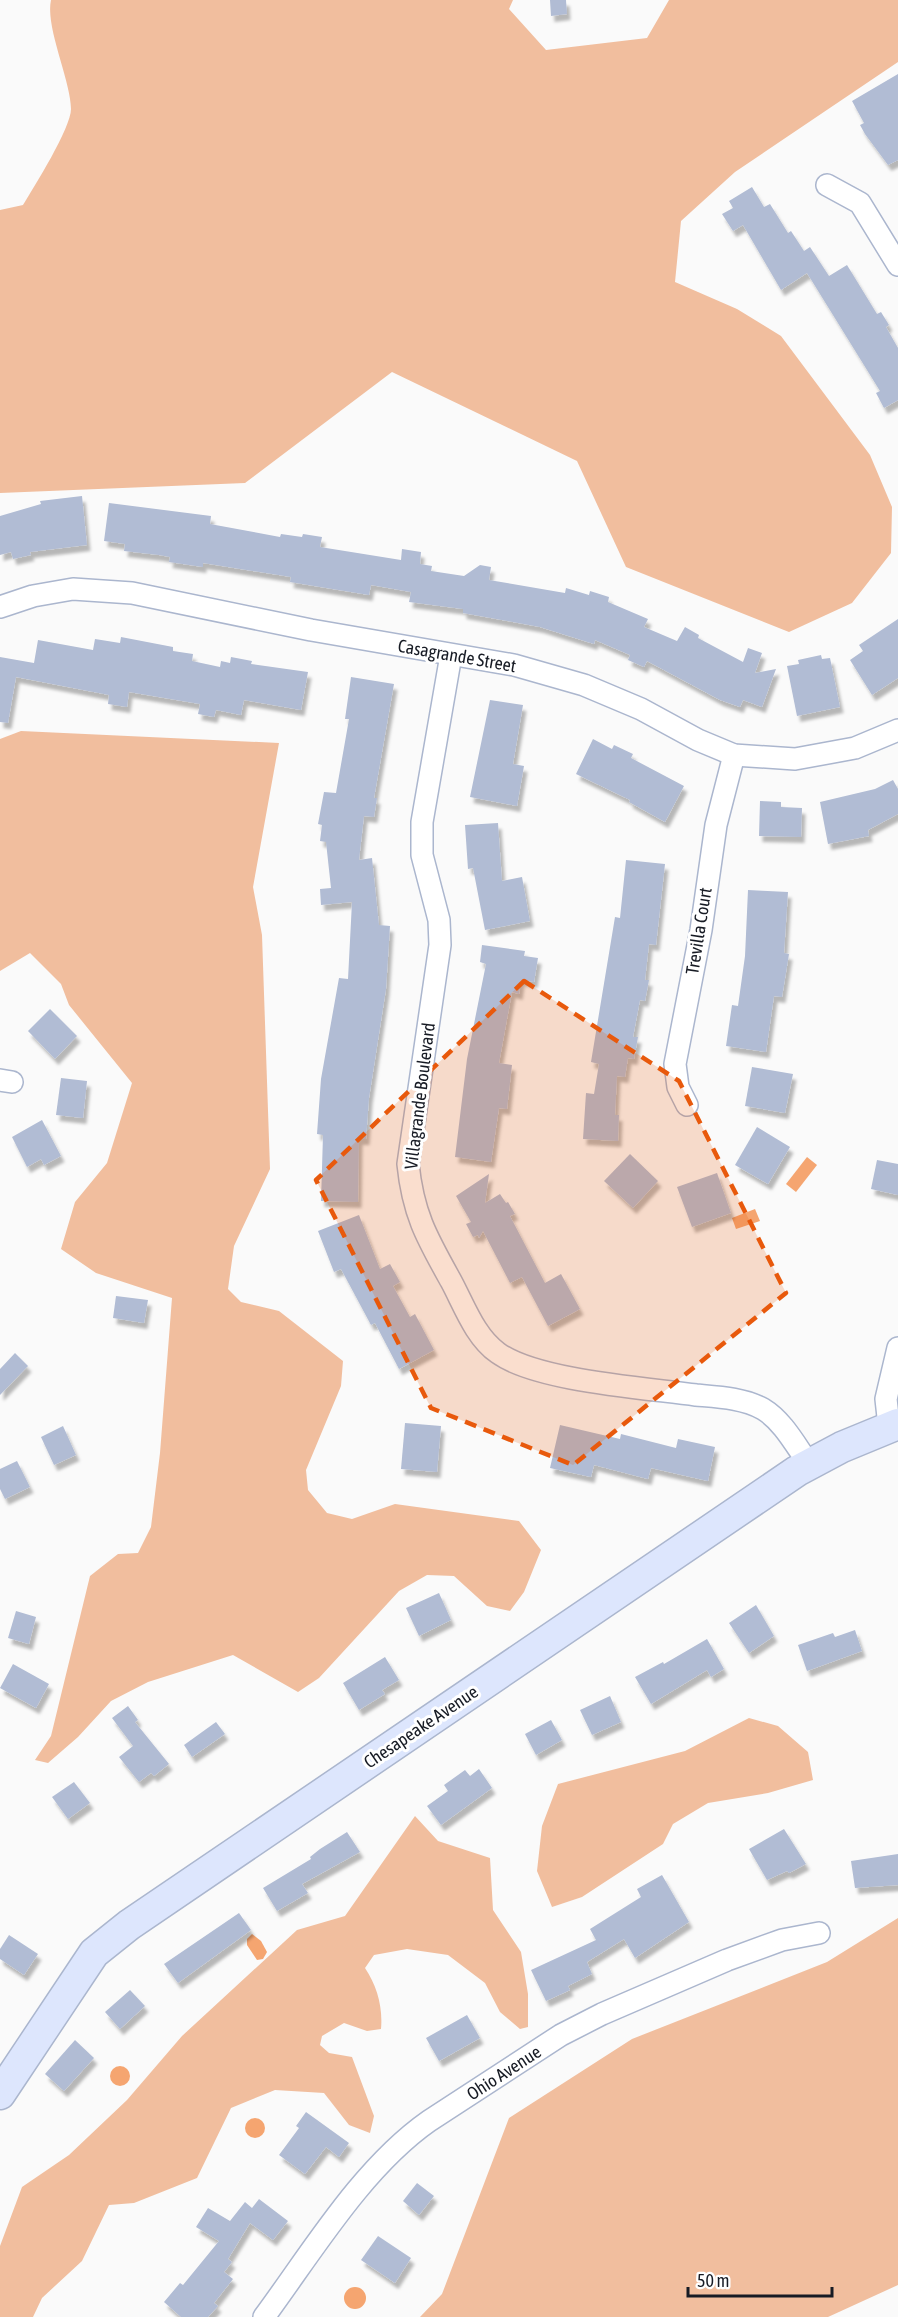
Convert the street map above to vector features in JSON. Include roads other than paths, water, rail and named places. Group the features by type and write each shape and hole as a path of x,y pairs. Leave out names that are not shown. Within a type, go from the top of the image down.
{"street":[{"path":"827,185 860,203 898,265"},
{"name":"Casagrande Street","path":"0,607 33,596 73,589 132,593 514,665 584,685 641,709 734,755 795,759 855,748 898,730"},
{"name":"Villagrande Boulevard","path":"451,654 422,822 422,855 439,920 440,945 408,1164 412,1197 421,1226 473,1322 485,1341 498,1353 528,1369 626,1386 736,1400 763,1409 776,1421 809,1464"},
{"name":"Trevilla Court","path":"687,1105 678,1087 675,1064 701,930 716,825 734,755"},
{"path":"893,1425 886,1399 898,1348"},
{"name":"Chesapeake Avenue","path":"0,2094 80,1972 102,1946 159,1904 809,1464 893,1425"},
{"name":"Ohio Avenue","path":"264,2317 378,2166 410,2134 561,2035 602,2014 738,1956 782,1940 819,1933"}]}
